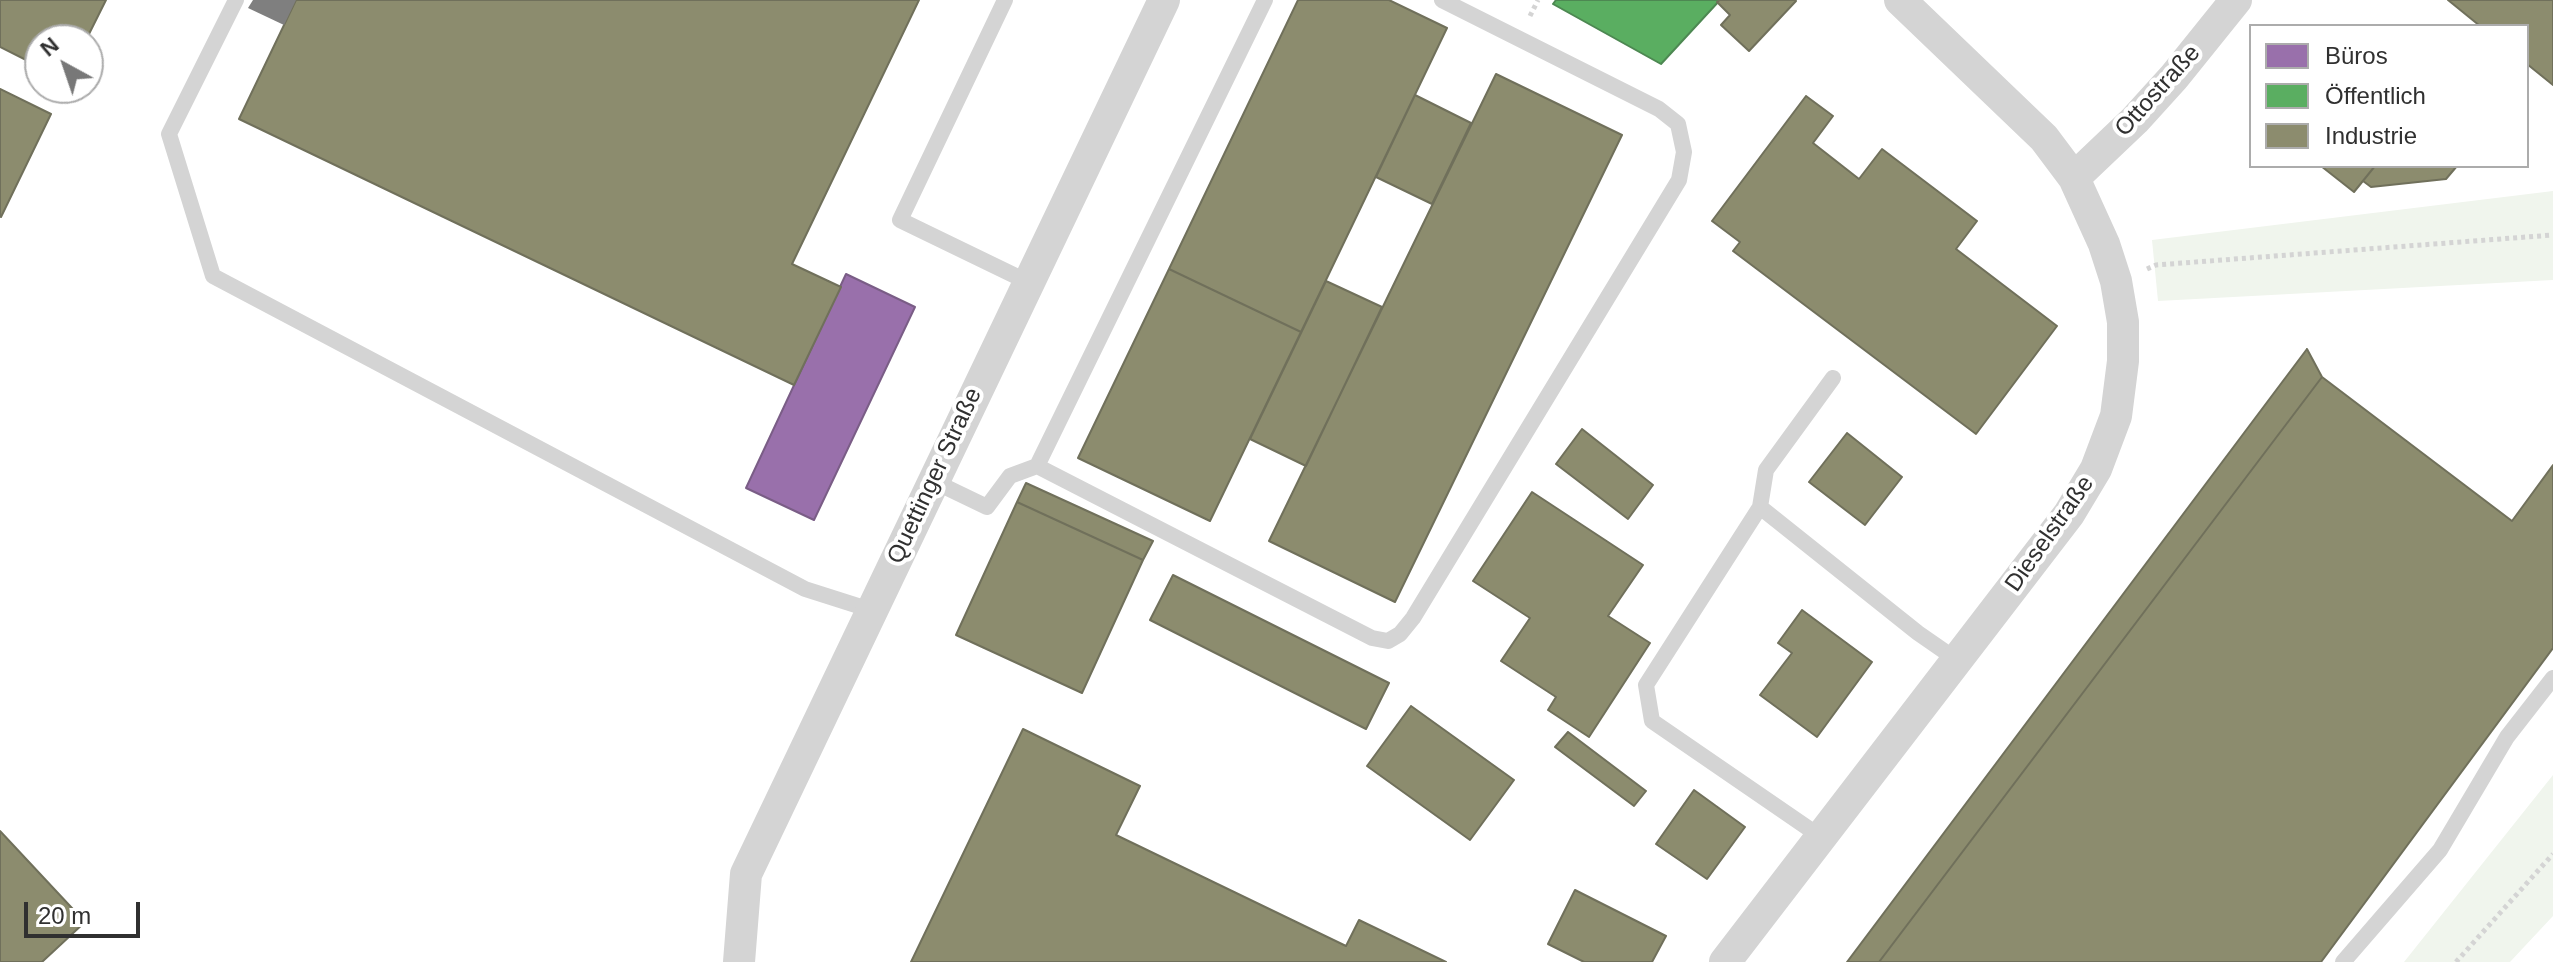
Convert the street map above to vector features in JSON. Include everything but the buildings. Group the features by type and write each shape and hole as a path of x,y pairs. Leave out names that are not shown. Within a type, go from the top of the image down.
{"street":[{"name":"Quettinger Straße","path":"739,962 746,874 1164,0"},
{"name":"Dieselstraße","path":"1725,962 2069,514 2096,469 2116,416 2123,361 2123,322 2116,281 2104,244 2074,178 2044,138 1900,0"},
{"name":"Ottostraße","path":"2074,178 2135,120 2236,0"}],"lane":[{"path":"236,0 169,134 213,276 805,589 871,610"},
{"path":"1005,0 900,220 1028,282"},
{"path":"933,481 987,507 1010,476 1037,466 1265,0"},
{"path":"1037,466 1372,638 1388,641 1400,634 1421,605 1679,180 1684,152 1678,124 1659,109 1442,0"},
{"path":"1821,837 1652,721 1646,685 1760,507 1766,470 1833,378"},
{"path":"1760,507 1918,633 1957,660"},
{"path":"2343,962 2440,850 2507,737 2553,678"}],"path":[{"path":"2116,281 2156,265 2553,235"},
{"path":"2456,962 2553,854"}],"shaded area":[{"path":"2553,191 2553,280 2158,301 2152,240"},
{"path":"2553,775 2553,916 2510,962 2404,962"}]}
